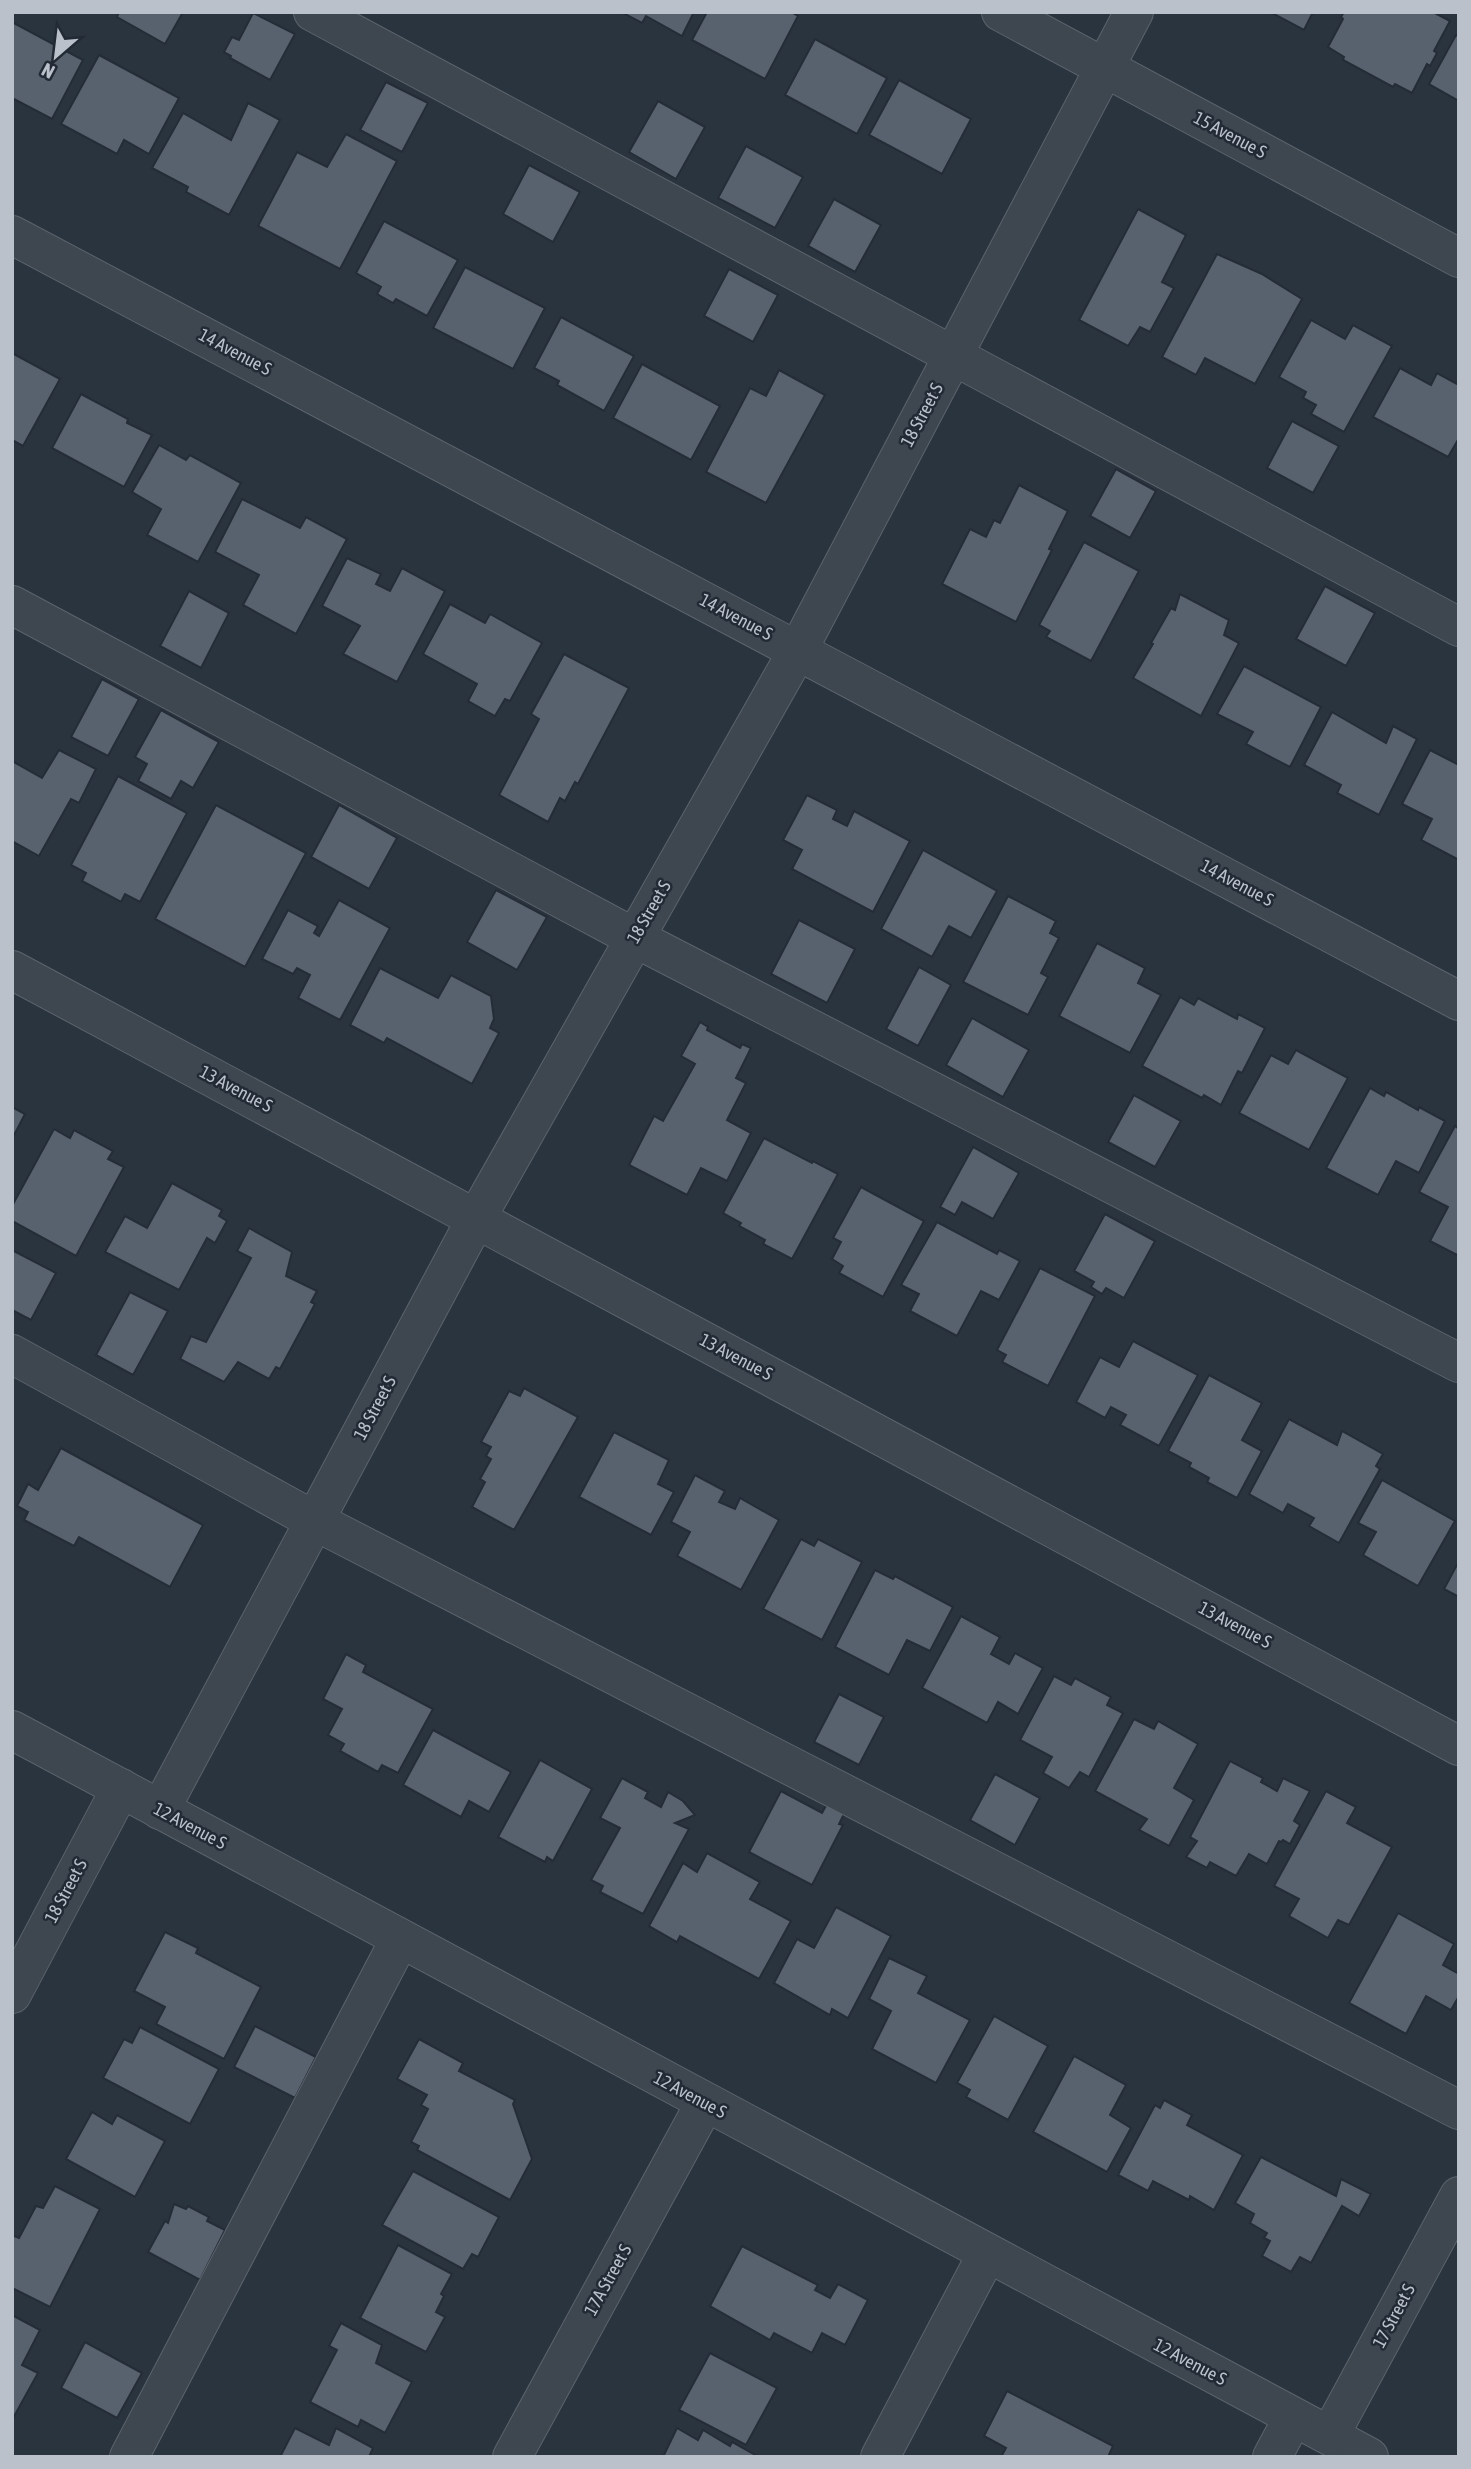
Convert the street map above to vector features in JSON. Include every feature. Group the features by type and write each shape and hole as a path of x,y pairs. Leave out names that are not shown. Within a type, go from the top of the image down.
{"street":[{"path":"313,12 1459,627"},
{"name":"15 Avenue S","path":"1001,12 1459,258"},
{"name":"18 Street S","path":"160,1810 477,1217 798,650 1135,12"},
{"name":"14 Avenue S","path":"12,235 1459,1001"},
{"path":"12,605 635,938 1459,1363"},
{"name":"13 Avenue S","path":"12,970 1459,1745"},
{"path":"12,1354 315,1521 1459,2110"},
{"name":"12 Avenue S","path":"12,1730 1369,2457"},
{"name":"18 Street S","path":"12,1994 121,1788"},
{"path":"129,2457 400,1939"},
{"name":"17A Street S","path":"512,2457 705,2103"},
{"name":"17 Street S","path":"1330,2435 1459,2196"},
{"path":"880,2457 987,2254"},
{"path":"1272,2457 1293,2418"}],"building":[{"path":"119,12 183,12 165,44 117,17"},
{"path":"621,12 694,12 682,36 646,16 642,23"},
{"path":"707,12 791,12 798,16 765,79 692,40"},
{"path":"1270,12 1313,12 1304,30"},
{"path":"1344,12 1433,12 1450,21 1434,51 1437,53 1430,66 1427,64 1412,93 1395,84 1393,87 1343,60 1344,57 1328,47"},
{"path":"253,13 295,34 270,80 224,52 232,37 239,40"},
{"path":"12,22 83,60 52,119 12,98"},
{"path":"1456,35 1459,36 1459,101 1429,84"},
{"path":"815,39 887,78 857,134 785,95"},
{"path":"99,55 179,98 149,154 124,140 117,154 61,124"},
{"path":"899,80 971,119 942,174 869,135"},
{"path":"386,82 428,103 402,152 360,130"},
{"path":"658,101 705,127 676,179 629,152"},
{"path":"248,103 280,120 229,215 186,192 188,187 152,168 183,113 231,140"},
{"path":"346,134 397,161 340,269 258,226 297,152 327,167"},
{"path":"746,146 803,177 775,228 718,198"},
{"path":"529,165 580,192 553,242 503,214"},
{"path":"834,199 881,225 855,272 808,246"},
{"path":"1138,209 1186,235 1162,282 1174,288 1150,332 1140,327 1128,346 1079,320"},
{"path":"384,221 458,260 427,316 396,299 393,303 377,294 381,287 356,273"},
{"path":"1217,254 1262,274 1302,299 1255,384 1205,358 1196,375 1162,357"},
{"path":"465,267 545,308 513,369 433,328"},
{"path":"729,269 778,295 753,342 704,316"},
{"path":"561,317 634,356 604,411 557,385 559,381 534,368"},
{"path":"1311,320 1345,339 1353,325 1392,346 1344,432 1311,414 1316,405 1303,398 1306,392 1279,377"},
{"path":"12,353 60,379 23,446 12,440"},
{"path":"642,364 720,406 691,460 613,418"},
{"path":"1400,368 1431,385 1437,373 1459,385 1459,438 1448,457 1373,417"},
{"path":"779,370 825,395 766,503 706,472 750,388 766,396"},
{"path":"81,394 128,419 127,423 152,435 124,487 52,448"},
{"path":"1292,421 1339,446 1313,493 1267,468"},
{"path":"159,445 186,460 190,455 241,483 198,562 147,535 161,509 132,492"},
{"path":"1116,469 1156,491 1130,538 1090,516"},
{"path":"1019,485 1068,511 1016,622 942,584 970,529 986,537 994,520 1000,523"},
{"path":"242,499 300,528 306,517 347,539 296,634 243,605 259,575 215,552"},
{"path":"1084,542 1139,571 1091,661 1046,637 1050,631 1039,625"},
{"path":"347,558 381,574 376,584 390,591 402,568 445,591 397,682 343,654 360,626 322,606"},
{"path":"1325,586 1375,613 1346,666 1296,639"},
{"path":"189,591 229,613 201,668 160,646"},
{"path":"1180,594 1229,620 1224,635 1239,643 1201,716 1133,678 1171,608 1175,610"},
{"path":"450,604 485,623 490,614 542,643 510,701 505,699 495,716 468,701 477,684 423,654"},
{"path":"564,654 629,688 578,784 575,782 565,801 560,798 548,822 499,795 539,719 531,714"},
{"path":"1244,666 1321,707 1290,767 1246,744 1253,732 1217,714"},
{"path":"102,679 139,699 108,756 71,737"},
{"path":"161,710 219,742 193,788 181,781 171,799 138,781 147,764 135,757"},
{"path":"1332,712 1386,743 1393,726 1417,739 1379,815 1337,793 1341,785 1304,765"},
{"path":"59,750 96,769 79,803 71,799 39,856 12,841 12,761 42,778"},
{"path":"1430,750 1459,765 1459,860 1421,840 1432,819 1402,804"},
{"path":"118,776 187,813 140,902 125,894 121,902 82,881 86,873 71,865"},
{"path":"807,795 837,810 833,819 847,826 854,811 910,841 873,912 792,869 802,850 783,840"},
{"path":"216,805 306,853 245,967 155,919"},
{"path":"339,805 397,838 369,889 311,857"},
{"path":"923,850 997,891 971,938 949,926 932,957 881,929"},
{"path":"496,890 547,917 517,970 467,942"},
{"path":"1008,896 1056,921 1050,933 1059,938 1041,973 1048,977 1028,1015 963,982"},
{"path":"339,900 390,928 340,1020 298,998 310,975 297,968 293,974 262,959 288,910 318,926 314,933 319,936"},
{"path":"799,920 855,949 827,1003 771,974"},
{"path":"1097,943 1145,968 1138,983 1161,995 1130,1053 1059,1016"},
{"path":"919,967 951,985 918,1046 886,1029"},
{"path":"380,968 438,998 451,975 491,996 494,1019 490,1028 499,1033 472,1084 387,1038 384,1043 350,1025"},
{"path":"1180,997 1194,1005 1198,998 1237,1019 1238,1014 1265,1028 1242,1073 1238,1071 1221,1105 1204,1095 1202,1098 1142,1066"},
{"path":"972,1018 1029,1050 1003,1097 946,1065"},
{"path":"700,1022 708,1027 707,1030 740,1048 742,1044 751,1048 736,1078 746,1083 727,1120 751,1133 727,1181 701,1168 687,1195 629,1165 654,1116 663,1121 695,1064 681,1056"},
{"path":"1296,1050 1348,1078 1309,1150 1239,1113 1271,1055 1288,1064"},
{"path":"1370,1088 1384,1096 1386,1092 1445,1121 1419,1173 1396,1161 1378,1195 1326,1168"},
{"path":"1134,1095 1181,1121 1155,1167 1108,1142"},
{"path":"12,1107 25,1114 12,1139"},
{"path":"1455,1126 1459,1129 1459,1256 1430,1241 1448,1207 1419,1192"},
{"path":"54,1129 70,1138 74,1130 113,1151 108,1159 124,1167 76,1256 12,1221 12,1206"},
{"path":"764,1138 838,1174 792,1259 763,1244 765,1240 739,1226 741,1223 723,1213"},
{"path":"973,1147 1019,1173 993,1219 962,1202 955,1215 940,1207"},
{"path":"172,1183 222,1210 219,1216 227,1221 215,1243 207,1238 179,1290 105,1252 125,1216 147,1228"},
{"path":"861,1187 924,1221 883,1297 839,1273 843,1266 832,1259 841,1242 833,1238"},
{"path":"1105,1214 1155,1241 1124,1298 1106,1288 1102,1294 1091,1287 1094,1282 1074,1271"},
{"path":"937,1222 997,1254 999,1250 1020,1261 999,1300 981,1291 957,1336 910,1311 919,1294 901,1285"},
{"path":"249,1228 292,1252 286,1276 317,1291 311,1302 315,1304 280,1369 276,1367 269,1379 238,1362 224,1382 180,1359 191,1336 206,1342 251,1258 237,1251"},
{"path":"12,1250 56,1273 31,1320 12,1310"},
{"path":"1040,1268 1095,1296 1048,1386 1002,1362 1006,1355 997,1350"},
{"path":"130,1292 168,1311 133,1375 96,1355"},
{"path":"1133,1341 1198,1375 1159,1446 1120,1425 1126,1415 1111,1407 1105,1418 1076,1402 1100,1357 1119,1367"},
{"path":"1209,1375 1262,1403 1242,1440 1262,1451 1237,1498 1207,1482 1209,1478 1189,1467 1191,1463 1168,1451"},
{"path":"524,1388 578,1417 514,1530 472,1507 485,1482 480,1479 491,1459 486,1456 491,1447 481,1442 509,1391 520,1396"},
{"path":"1289,1419 1337,1445 1342,1431 1383,1454 1376,1466 1380,1469 1339,1543 1309,1526 1314,1518 1288,1504 1283,1513 1249,1494"},
{"path":"614,1432 669,1460 658,1484 674,1492 651,1535 579,1497"},
{"path":"61,1448 203,1525 170,1587 79,1537 74,1546 24,1520 28,1512 17,1506 28,1484 38,1490"},
{"path":"695,1475 725,1491 719,1502 735,1509 740,1498 779,1520 741,1590 677,1556 690,1532 671,1522"},
{"path":"1382,1480 1455,1521 1418,1586 1363,1555 1376,1532 1358,1523"},
{"path":"801,1539 814,1546 818,1539 862,1562 822,1640 763,1609"},
{"path":"1459,1561 1459,1597 1444,1589"},
{"path":"875,1570 893,1579 895,1576 953,1607 930,1651 907,1640 889,1675 835,1647"},
{"path":"961,1616 1000,1637 991,1654 1009,1664 1015,1653 1043,1668 1018,1714 998,1702 987,1723 922,1688"},
{"path":"346,1654 366,1665 363,1672 433,1709 398,1773 382,1765 378,1772 340,1751 344,1744 328,1735 342,1709 323,1699"},
{"path":"1054,1676 1071,1685 1075,1678 1111,1697 1107,1705 1123,1713 1089,1777 1080,1772 1069,1788 1043,1773 1052,1757 1020,1740"},
{"path":"839,1694 884,1717 859,1765 814,1742"},
{"path":"1134,1719 1154,1729 1158,1721 1198,1744 1174,1788 1194,1800 1169,1846 1139,1830 1147,1819 1095,1791"},
{"path":"433,1730 511,1772 489,1812 469,1801 461,1817 403,1785"},
{"path":"540,1760 592,1789 553,1861 547,1857 545,1862 498,1837"},
{"path":"1230,1761 1263,1778 1261,1782 1277,1791 1283,1778 1310,1791 1294,1821 1300,1825 1290,1844 1279,1841 1267,1864 1249,1854 1236,1876 1210,1862 1207,1868 1186,1857 1197,1841 1190,1837"},
{"path":"995,1774 1040,1798 1015,1845 970,1820"},
{"path":"622,1778 648,1792 645,1798 661,1807 668,1792 683,1801 695,1815 675,1823 689,1829 643,1914 600,1892 603,1886 591,1880 620,1828 600,1818"},
{"path":"781,1791 822,1813 827,1804 844,1814 839,1824 843,1825 812,1885 749,1852"},
{"path":"1326,1791 1356,1807 1347,1823 1392,1847 1349,1925 1338,1920 1328,1938 1289,1916 1299,1899 1274,1886"},
{"path":"707,1853 760,1882 750,1899 791,1921 759,1979 680,1936 677,1942 649,1926 683,1863 697,1872"},
{"path":"836,1907 891,1936 848,2018 832,2009 830,2015 774,1983 797,1939 814,1948"},
{"path":"1398,1913 1454,1944 1443,1965 1459,1974 1459,1996 1451,2010 1426,1996 1406,2034 1349,2003"},
{"path":"165,1932 198,1948 196,1953 261,1987 224,2059 156,2024 165,2007 134,1991"},
{"path":"889,1958 927,1976 918,1993 970,2020 936,2083 872,2049 891,2011 869,1999"},
{"path":"994,2016 1048,2046 1008,2120 966,2097 970,2090 957,2083"},
{"path":"255,2026 316,2057 295,2098 234,2067"},
{"path":"140,2027 219,2069 190,2124 103,2078 124,2039 132,2043"},
{"path":"419,2039 463,2063 459,2071 515,2100 513,2104 532,2159 510,2200 417,2150 419,2146 411,2142 428,2109 421,2105 427,2095 397,2079"},
{"path":"1074,2056 1126,2085 1110,2115 1131,2128 1107,2172 1033,2132"},
{"path":"1164,2100 1192,2115 1187,2125 1243,2155 1214,2210 1190,2196 1189,2200 1153,2181 1148,2191 1118,2175 1155,2105 1160,2108"},
{"path":"92,2112 112,2124 117,2115 165,2141 135,2197 66,2159"},
{"path":"1261,2157 1336,2196 1341,2179 1371,2194 1359,2216 1342,2206 1311,2263 1300,2257 1291,2272 1262,2256 1270,2241 1264,2238 1267,2233 1250,2223 1254,2214 1235,2203"},
{"path":"413,2171 499,2217 478,2257 472,2254 463,2269 382,2225"},
{"path":"55,2186 100,2209 50,2307 12,2288 12,2235 19,2238 36,2206 43,2208"},
{"path":"174,2204 186,2209 188,2206 209,2217 207,2221 225,2230 200,2280 148,2252 165,2221 168,2223"},
{"path":"398,2245 452,2274 441,2294 444,2296 436,2312 445,2317 426,2352 360,2318"},
{"path":"742,2246 818,2285 815,2290 830,2298 838,2284 868,2300 845,2345 822,2333 812,2353 774,2333 770,2340 710,2306"},
{"path":"12,2315 40,2330 22,2365 38,2373 12,2420"},
{"path":"341,2323 382,2345 376,2363 412,2382 385,2433 361,2420 358,2427 310,2402 337,2350 329,2346"},
{"path":"85,2342 142,2373 117,2418 61,2388"},
{"path":"710,2353 777,2388 746,2445 679,2410"},
{"path":"1007,2391 1113,2446 1108,2457 1001,2457 1006,2448 984,2436"},
{"path":"295,2428 329,2445 336,2428 373,2448 369,2457 280,2457"},
{"path":"677,2428 698,2440 703,2430 730,2446 732,2442 757,2456 663,2457"}]}
